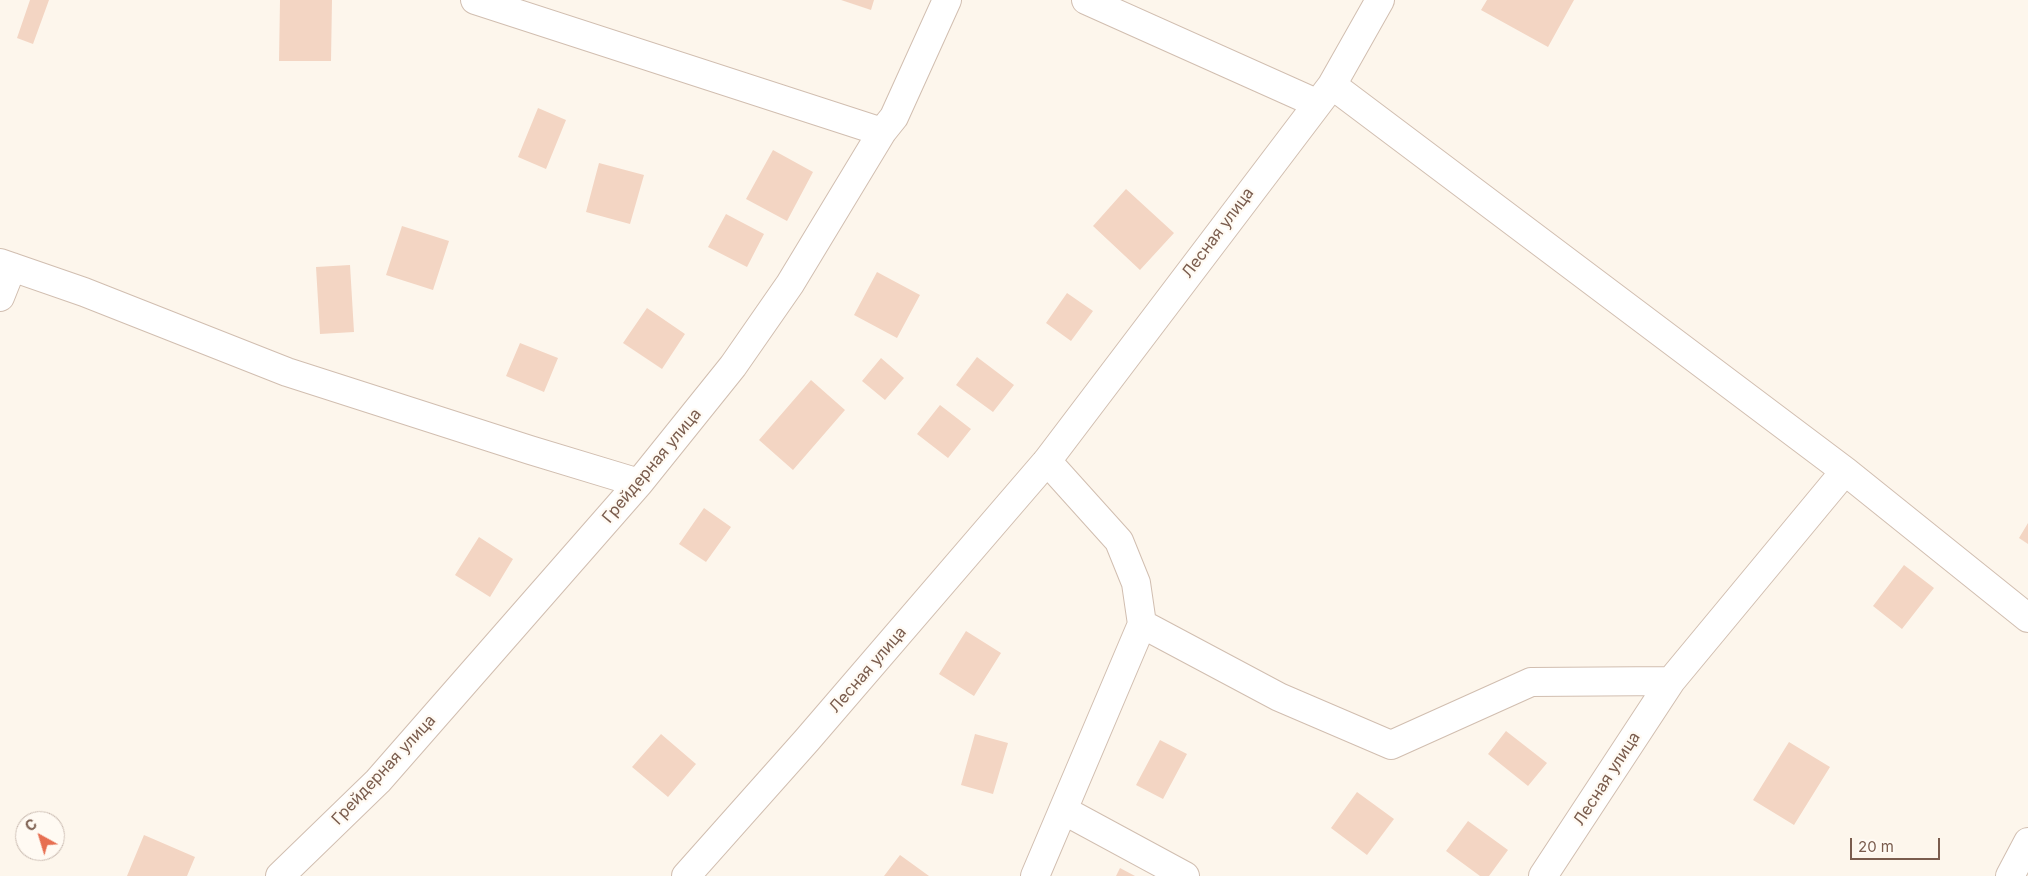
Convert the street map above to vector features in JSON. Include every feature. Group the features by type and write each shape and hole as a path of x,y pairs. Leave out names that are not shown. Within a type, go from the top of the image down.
{"street":[{"path":"475,0 882,132"},
{"name":"Грейдерная улица","path":"280,876 378,781 640,483 733,366 790,284 882,132 894,117 947,0"},
{"path":"1086,0 1324,94 1845,471 2028,618"},
{"name":"Лесная улица","path":"686,876 807,740 1047,461 1324,94 1380,0"},
{"path":"0,297 6,265 84,292 287,372 530,450 640,483"},
{"path":"1035,876 1142,624 1136,583 1119,541 1047,461"},
{"name":"Лесная улица","path":"1544,876 1671,681 1845,471"},
{"path":"1142,624 1279,697 1391,745 1531,682 1671,681"},
{"path":"1063,810 1185,876"},
{"path":"2010,876 2028,842"}],"building":[{"path":"30,0 49,0 33,44 17,38"},
{"path":"280,0 332,0 331,61 279,61"},
{"path":"841,0 874,0 871,10"},
{"path":"1487,0 1574,0 1548,47 1481,10"},
{"path":"538,108 566,120 546,169 518,157"},
{"path":"773,150 813,172 787,221 746,199"},
{"path":"599,163 644,175 630,224 586,212"},
{"path":"1126,189 1174,233 1140,270 1093,226"},
{"path":"726,214 764,234 747,267 708,247"},
{"path":"402,226 449,241 433,290 386,275"},
{"path":"350,265 354,332 320,334 316,267"},
{"path":"877,272 920,295 897,338 854,315"},
{"path":"1067,293 1093,311 1071,341 1046,323"},
{"path":"647,308 685,334 662,369 623,343"},
{"path":"520,343 558,358 544,392 506,376"},
{"path":"977,357 1014,385 993,412 956,385"},
{"path":"881,358 904,378 885,400 862,381"},
{"path":"811,380 845,410 793,470 759,440"},
{"path":"940,405 971,429 948,458 917,434"},
{"path":"704,508 731,527 706,562 679,544"},
{"path":"2028,523 2028,544 2019,538"},
{"path":"479,537 513,559 490,597 455,575"},
{"path":"1904,565 1934,588 1902,629 1873,606"},
{"path":"966,631 1001,653 974,696 939,674"},
{"path":"1506,731 1547,763 1528,786 1488,754"},
{"path":"661,734 696,764 668,797 632,767"},
{"path":"975,734 1008,743 993,794 961,785"},
{"path":"1160,740 1187,754 1163,799 1136,785"},
{"path":"1789,742 1830,767 1794,825 1753,800"},
{"path":"1357,792 1394,819 1367,855 1331,828"},
{"path":"1468,821 1508,850 1489,876 1480,876 1446,851"},
{"path":"144,835 195,857 187,876 127,876"},
{"path":"900,855 929,876 884,876"},
{"path":"1120,868 1135,876 1116,876"}]}
